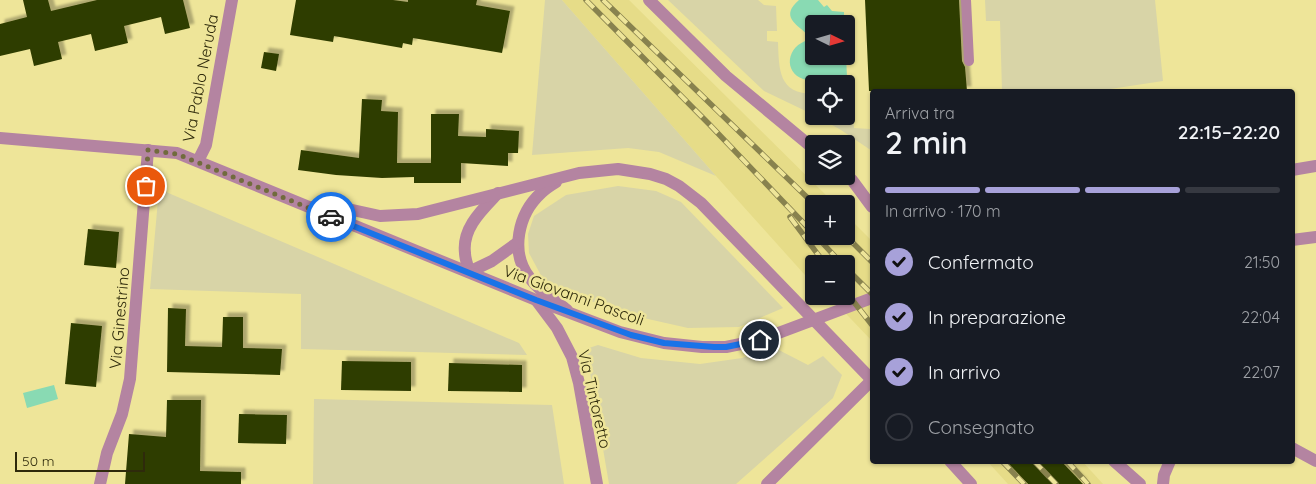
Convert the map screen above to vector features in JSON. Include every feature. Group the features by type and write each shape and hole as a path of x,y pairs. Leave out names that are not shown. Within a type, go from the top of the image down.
{"street":[{"name":"Via Pablo Neruda","path":"198,162 206,145 232,0"},
{"path":"649,0 726,76 805,142"},
{"name":"Via Giovanni Pascoli","path":"0,138 177,154 536,300 620,332 673,344 726,347 760,340 870,299"},
{"name":"Via Ginestrino","path":"100,484 107,453 122,414 130,379 148,150"},
{"path":"1295,169 1316,166"},
{"name":"Via Giovanni Pascoli","path":"308,207 348,209 380,216 418,214 598,170 618,169 650,174 679,186 713,215 870,378"},
{"path":"561,178 540,194 529,207 521,226 517,243 521,262 528,276 542,292 573,314"},
{"path":"855,182 870,193"},
{"path":"855,185 870,204"},
{"path":"469,272 464,252 467,232 479,213 498,193"},
{"path":"1295,240 1316,237"},
{"name":"Via Giovanni Pascoli","path":"469,272 492,261 517,243"},
{"name":"Via Tintoretto","path":"536,300 557,328 572,357 579,383 597,484"},
{"path":"767,484 870,382"},
{"path":"1295,450 1316,461"},
{"path":"952,464 961,479 971,484"},
{"path":"1117,464 1140,484"},
{"path":"1164,484 1164,475 1169,464"}],"lane":[{"path":"966,0 969,61"}],"shaded area":[{"path":"545,0 562,0 716,176 659,152 628,148 532,155"},
{"path":"562,0 629,0 805,174 805,185 816,185 826,195 805,195 805,245 855,245 855,224 870,239 870,339 838,305 855,305 855,255 805,255 805,275"},
{"path":"668,0 758,0 764,5 776,6 777,31 767,31 767,41 778,42 780,70 783,78 793,90 805,93 805,111 764,91"},
{"path":"799,0 818,0 824,7 827,5 832,11 844,12 844,15 805,15 805,32 790,15 793,6"},
{"path":"985,0 1155,0 1163,81 1110,89 1002,89 1000,21 986,21"},
{"path":"805,41 805,65 846,65 847,75 805,75 805,79 800,78 794,73 790,62 793,50"},
{"path":"832,125 854,125 854,128 870,129 870,150 855,139 855,135 848,135"},
{"path":"618,186 656,191 681,202 783,308 739,327 688,328 617,312 544,281 529,253 528,234 534,216 566,195"},
{"path":"159,189 519,343 527,355 301,349 301,294 150,289"},
{"path":"598,345 641,358 700,364 742,358 773,347 808,365 823,356 842,375 833,398 736,484 609,484 586,349"},
{"path":"54,385 58,399 27,408 23,393"},
{"path":"314,399 552,405 564,484 313,484"},
{"path":"990,464 1085,464 1103,484 1008,484"}],"building":[{"path":"23,0 48,0 51,11 97,0 183,0 190,28 165,34 161,17 124,26 128,43 95,51 91,34 58,42 62,59 34,66 30,49 0,56 0,24 27,17"},
{"path":"296,0 393,0 408,2 408,0 477,0 476,5 510,11 502,53 413,38 412,45 403,43 402,48 334,36 333,42 290,35"},
{"path":"865,0 959,0 962,61 965,67 967,89 870,89 869,91"},
{"path":"264,52 279,54 276,71 261,68"},
{"path":"362,99 382,100 381,111 398,112 397,163 431,163 431,114 459,114 458,136 486,137 486,129 519,131 518,153 508,153 508,166 461,163 461,183 414,183 414,177 382,178 298,170 301,150 359,158"},
{"path":"88,229 119,232 116,268 84,265"},
{"path":"168,308 186,309 185,346 222,347 223,317 243,317 243,348 282,349 280,375 167,372"},
{"path":"71,323 102,326 96,387 65,384"},
{"path":"342,361 411,362 411,391 341,390"},
{"path":"449,363 522,365 522,392 448,391"},
{"path":"167,400 201,400 200,471 241,472 241,484 125,484 129,434 166,437"},
{"path":"239,414 287,415 286,444 238,443"},
{"path":"1009,464 1064,464 1083,484 1028,484"}],"railway":[{"path":"586,0 805,225"},
{"path":"603,0 805,195"},
{"path":"790,217 818,255"},
{"path":"824,245 834,255"},
{"path":"855,245 870,260"},
{"path":"855,277 870,292"},
{"path":"855,303 870,322"},
{"path":"1005,464 1024,484"},
{"path":"1037,464 1056,484"},
{"path":"1070,464 1088,484"}],"way so far":[{"path":"146,186 148,150 177,154 331,217"}],"route":[{"path":"331,217 620,332 664,343 714,347 726,347 760,340"}]}
